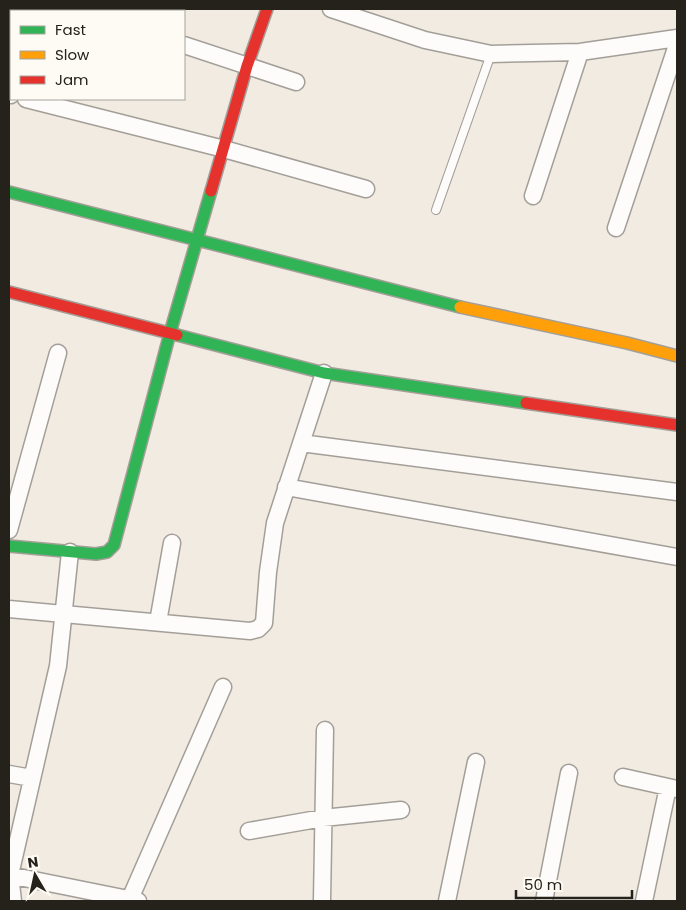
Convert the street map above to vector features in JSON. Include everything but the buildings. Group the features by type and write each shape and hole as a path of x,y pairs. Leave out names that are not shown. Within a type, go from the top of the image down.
{"street":[{"path":"9,546 96,554 107,552 114,545 170,333 247,66 267,9"},
{"path":"331,9 425,40 491,54 580,52 677,38"},
{"path":"185,45 296,82"},
{"path":"616,228 677,45"},
{"path":"534,196 580,52"},
{"path":"30,100 224,149 366,189"},
{"path":"9,192 497,317 629,344 677,356"},
{"path":"9,292 324,373 677,425"},
{"path":"9,530 58,353"},
{"path":"9,609 250,631 258,630 264,623 268,572 275,523 324,373"},
{"path":"300,443 677,492"},
{"path":"286,487 677,557"},
{"path":"158,622 172,543"},
{"path":"13,901 9,875 58,666 70,552"},
{"path":"9,875 134,900 223,687"},
{"path":"322,901 325,730"},
{"path":"447,901 476,762"},
{"path":"544,901 569,773"},
{"path":"9,774 32,778"},
{"path":"623,776 673,788 644,901"},
{"path":"249,831 323,818 402,810"}],"lane":[{"path":"436,210 491,54"}],"traffic: fast":[{"path":"9,546 96,554 107,552 114,545 170,333 211,191"},
{"path":"9,192 460,307"},
{"path":"177,335 324,373 526,403"}],"traffic: slow":[{"path":"460,307 627,343 677,356"}],"traffic: jam":[{"path":"211,191 247,66 267,9"},
{"path":"9,292 177,335"},
{"path":"526,403 677,425"}]}
